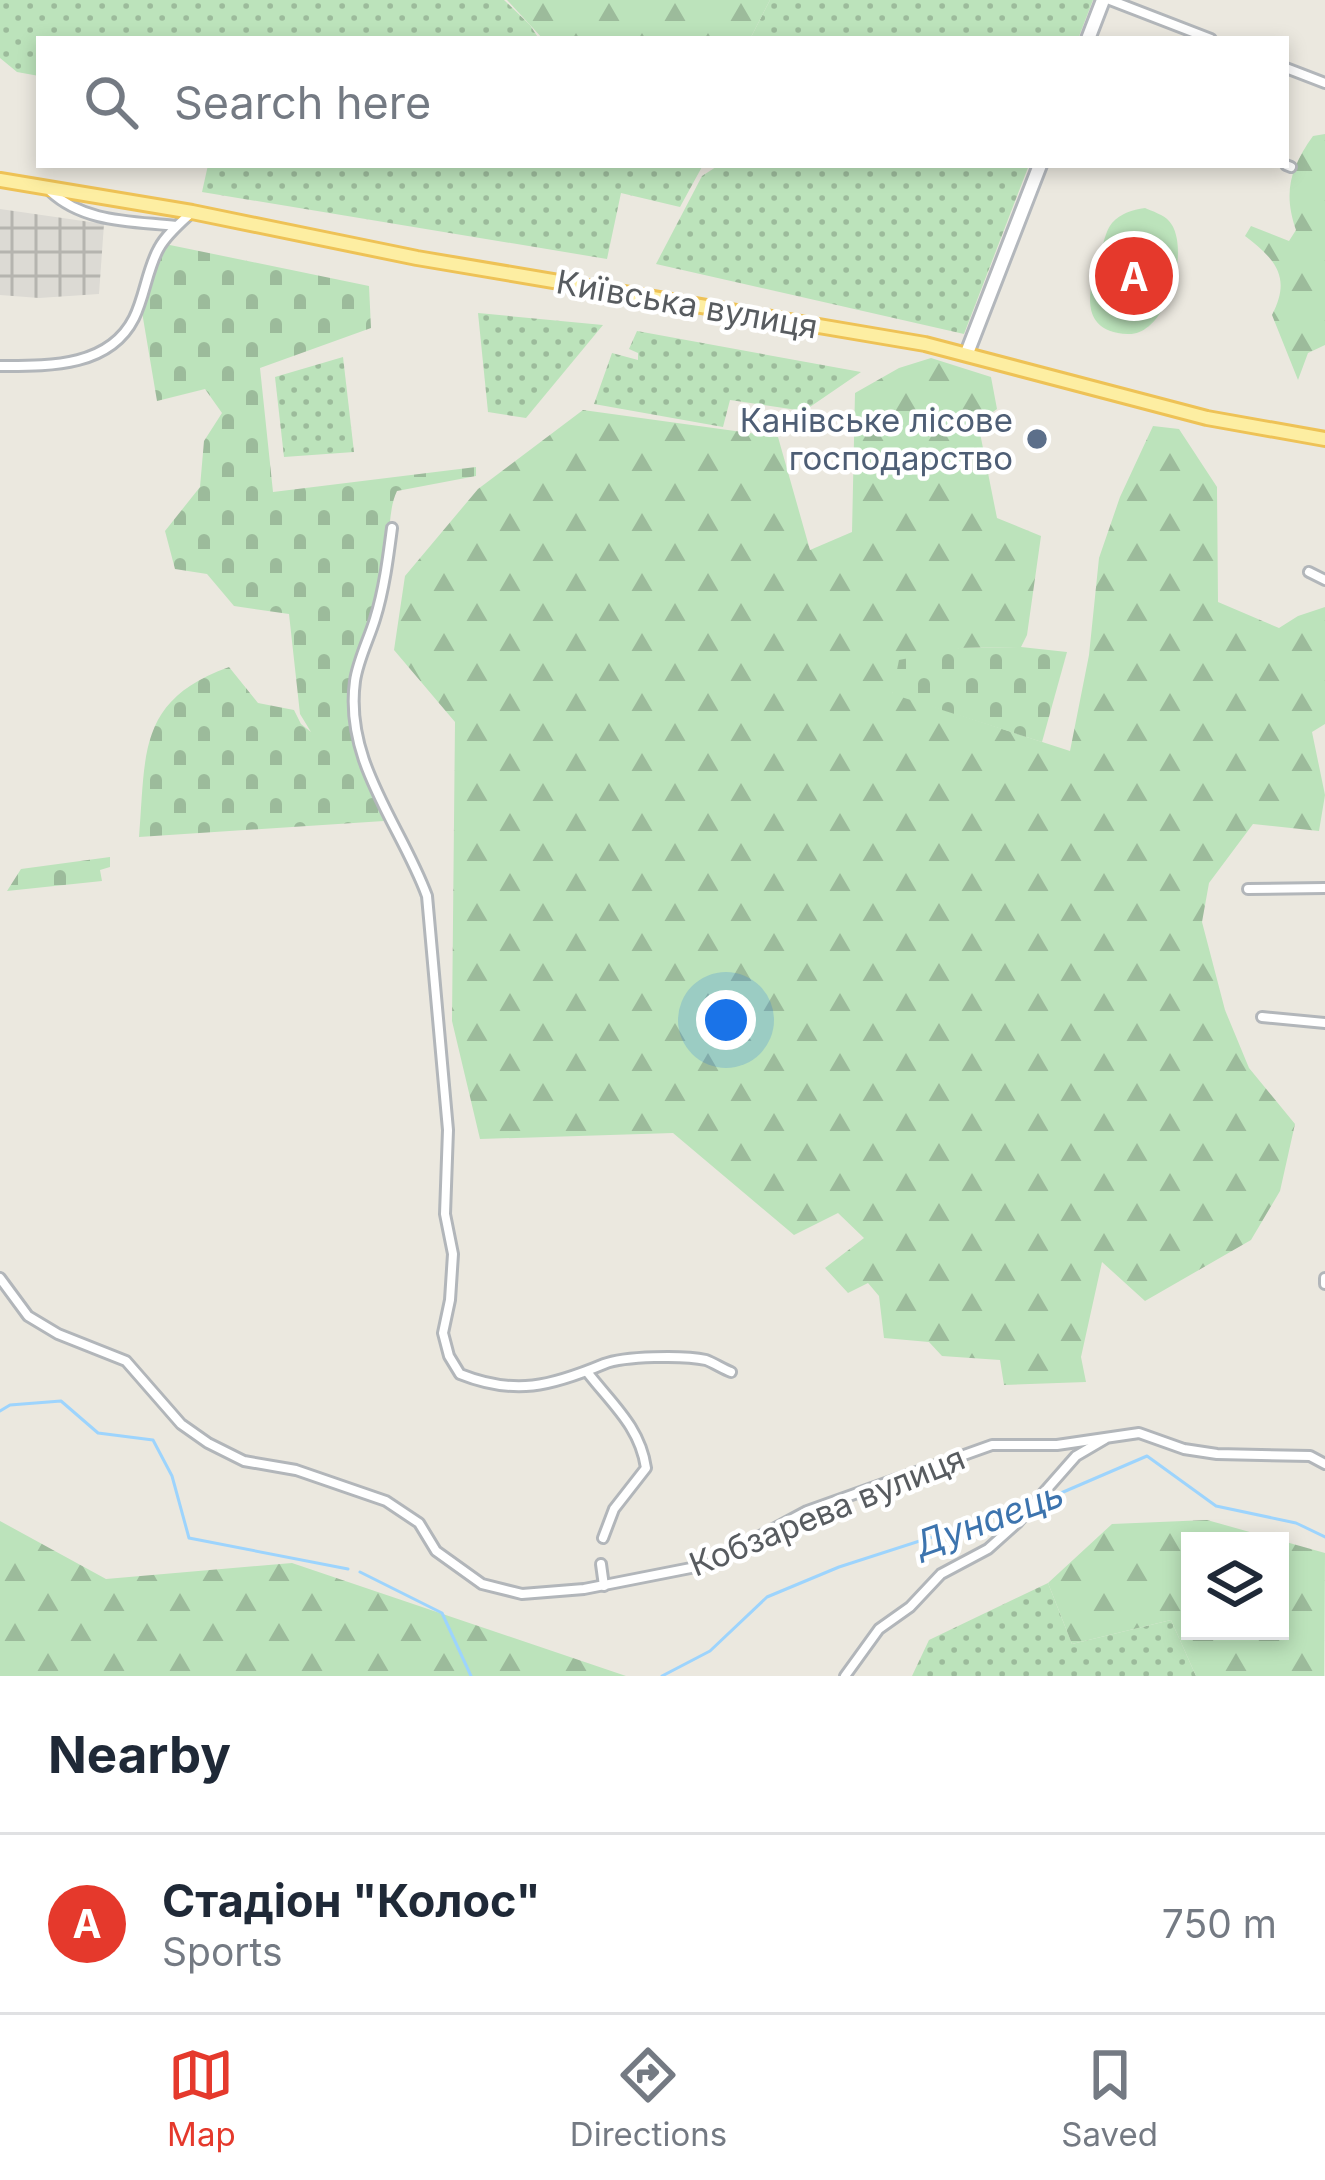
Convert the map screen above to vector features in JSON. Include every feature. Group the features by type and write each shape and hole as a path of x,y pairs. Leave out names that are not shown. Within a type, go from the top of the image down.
{"main road":[{"name":"Київська вулиця","path":"0,180 967,353 1207,418 1325,439"}],"street":[{"path":"1089,36 1107,0 1202,36"},
{"path":"1289,69 1325,83"},
{"path":"967,353 1039,168"},
{"path":"45,186 85,215 178,226"},
{"path":"0,365 77,362 118,337 137,312 159,248 192,212"},
{"path":"392,528 377,614 355,680 357,732 371,782 428,896 448,1130 445,1214 453,1254 443,1333 449,1356 460,1374 510,1389 588,1373 607,1362 706,1360 731,1372"},
{"path":"1309,572 1325,580"},
{"path":"1248,889 1325,888"},
{"path":"1262,1017 1325,1023"},
{"name":"Кобзарева вулиця","path":"0,1278 28,1316 58,1334 125,1361 181,1424 208,1443 244,1461 296,1470 386,1501 419,1523 436,1550 482,1584 522,1594 604,1586 706,1565 807,1511 992,1445 1057,1445 1139,1433 1184,1449 1310,1456 1325,1463"},
{"path":"588,1373 643,1444 646,1468 614,1509 604,1538"},
{"path":"845,1676 879,1629 941,1574 988,1549 1076,1456 1112,1435"},
{"path":"601,1564 604,1586"}],"shaded area":[{"path":"0,209 104,224 99,294 0,295"}],"green space":[{"path":"0,0 504,0 537,36 36,36 36,75 17,72 0,58"},
{"path":"507,0 770,0 752,36 540,36"},
{"path":"770,0 1093,0 1079,36 752,36"},
{"path":"1325,134 1325,345 1308,353 1298,380 1272,315 1280,290 1277,270 1245,236 1251,226 1289,241 1296,230 1290,204 1294,170 1313,136"},
{"path":"207,168 701,168 680,207 621,193 607,259 202,192"},
{"path":"714,168 1028,168 964,334 656,264 702,176"},
{"path":"1145,208 1167,219 1175,233 1177,268 1172,288 1155,321 1142,331 1112,331 1094,318 1090,296 1095,270 1112,223 1127,212"},
{"path":"165,244 369,286 371,328 260,368 273,492 476,467 476,476 397,491 394,499 386,574 355,683 360,736 384,821 139,837 152,733 177,696 199,680 229,667 258,703 294,710 311,732 300,714 289,614 234,606 207,574 175,569 165,531 200,487 204,441 222,413 205,389 157,401 142,312"},
{"path":"478,313 603,325 526,418 488,412"},
{"path":"637,331 861,372 804,411 730,400 723,427 594,404 612,353 638,360 638,353 629,349"},
{"path":"343,357 354,452 284,457 275,377"},
{"path":"931,358 991,377 997,409 978,423 997,518 1041,536 1027,635 1021,647 959,648 892,693 1070,751 1089,655 1099,558 1120,497 1153,426 1179,429 1217,487 1218,602 1279,628 1325,607 1325,724 1312,732 1325,795 1319,831 1253,824 1209,883 1202,922 1225,1010 1249,1068 1295,1124 1280,1191 1251,1240 1145,1301 1102,1262 1081,1357 1086,1382 1004,1385 1000,1360 942,1356 929,1342 884,1338 879,1296 868,1283 848,1293 825,1268 864,1238 838,1213 794,1235 673,1133 480,1139 452,1021 455,722 394,650 405,576 478,489 583,410 778,437 810,550 852,532 855,393 899,368"},
{"path":"959,648 1067,652 1042,742 892,694 899,660"},
{"path":"110,857 110,867 100,870 102,881 7,891 21,869"},
{"path":"1207,1520 1250,1532 1181,1532 1181,1640 1289,1640 1289,1543 1325,1553 1324,1676 1196,1676 1171,1620 1072,1644 1048,1583 1112,1524"},
{"path":"0,1521 106,1579 292,1563 626,1676 0,1676"},
{"path":"1048,1583 1072,1644 1171,1620 1196,1676 912,1676 929,1640"}],"waterway":[{"name":"Дунаець","path":"0,1411 10,1405 61,1401 98,1433 153,1440 172,1476 189,1538 348,1569"},
{"name":"Дунаець","path":"1040,1502 1147,1456 1216,1506 1296,1523 1325,1537"},
{"name":"Дунаець","path":"662,1676 710,1651 767,1597 839,1567 1025,1507"},
{"name":"Дунаець","path":"360,1572 442,1613 471,1676"}],"place":[{"name":"Стадіон \"Колос\"","path":"1134,276"},
{"name":"Канівське лісове господарство","path":"1037,439"}]}
